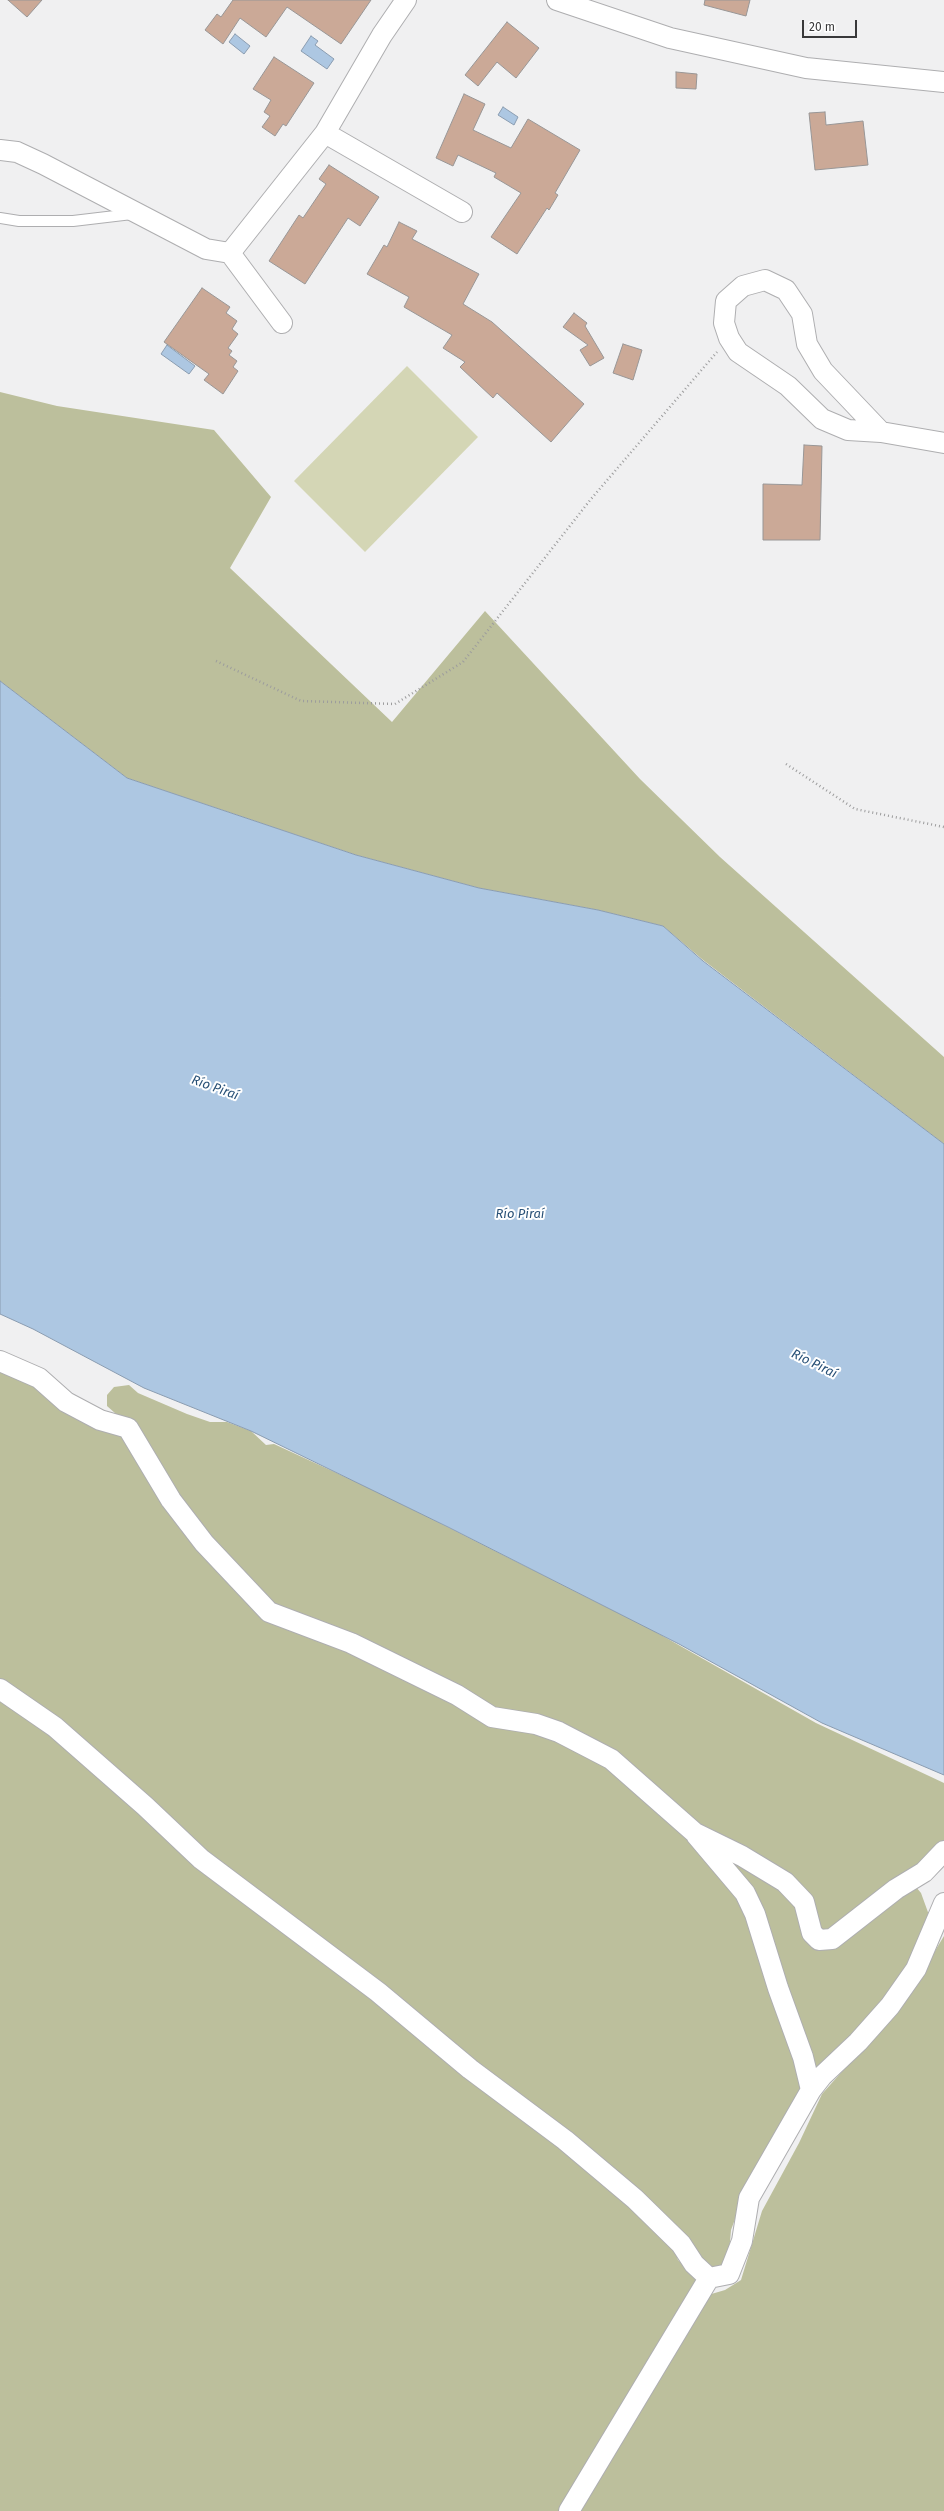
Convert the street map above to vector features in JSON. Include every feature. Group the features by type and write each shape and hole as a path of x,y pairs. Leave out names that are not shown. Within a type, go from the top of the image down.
{"street":[{"path":"230,253 325,133 382,36 406,0"},
{"path":"558,0 670,38 806,68 944,82"},
{"path":"325,133 462,212"},
{"path":"0,150 17,152 43,164 134,213 206,249 230,253 282,323"},
{"path":"881,432 823,371 807,344 802,314 786,290 765,280 743,286 726,301 724,323 729,338 738,352 788,386 822,419 848,430 881,432 944,443"},
{"path":"0,1361 39,1378 66,1402 100,1420 128,1428 171,1500 204,1543 269,1612 351,1642 457,1695 492,1716 536,1724 559,1732 611,1759 695,1834 745,1893 755,1914 778,1988 803,2057 811,2090"},
{"path":"0,1689 55,1727 146,1806 200,1859 378,1992 470,2069 570,2145 635,2199 681,2244 694,2264 709,2278"},
{"path":"695,1834 742,1856 785,1882 804,1902 812,1933 819,1940 832,1939 896,1889 924,1872 944,1851"},
{"path":"569,2511 709,2278 729,2274 742,2242 749,2198 811,2090 822,2076 858,2042 890,2006 916,1969 944,1903"}],"lane":[{"path":"0,218 19,221 73,221 134,213"}],"path":[{"path":"216,661 301,701 395,704 463,662 591,500 729,338"},
{"path":"786,764 855,809 944,827"}],"green space":[{"path":"407,366 478,437 365,552 294,481"},
{"path":"0,392 57,406 214,430 271,497 230,568 392,722 485,611 640,779 720,857 944,1057 944,1144 703,960 663,926 598,910 479,888 356,855 127,778 0,681"},
{"path":"0,1366 122,1431 267,1616 556,1734 639,1786 736,1888 807,2082 741,2203 731,2230 728,2265 714,2269 0,1682"},
{"path":"129,1385 138,1393 187,1414 210,1422 227,1422 251,1431 266,1445 274,1444 382,1494 654,1631 816,1723 944,1783 944,1848 825,1939 806,1902 645,1783 273,1608 207,1536 125,1422 107,1406 107,1395 114,1387"},
{"path":"0,1696 565,2147 673,2246 678,2260 699,2280 565,2511 0,2511"},
{"path":"708,1842 785,1886 811,1938 916,1887 921,1893 929,1915 916,1960 817,2078 779,1976"},
{"path":"944,1936 944,2511 576,2511 708,2295 725,2290 741,2280 762,2211 799,2143 822,2094 904,2002"}],"water":[{"path":"235,34 250,46 244,54 229,42"},
{"path":"311,36 318,41 315,45 334,59 327,69 301,51"},
{"path":"503,107 518,117 514,125 498,115"},
{"path":"167,345 195,366 189,374 161,354"},
{"name":"Río Piraí","path":"0,681 127,778 356,855 479,888 598,910 663,926 703,961 944,1144 944,1775 822,1723 679,1644 448,1527 251,1431 144,1388 33,1329 0,1314"}],"building":[{"path":"8,0 42,0 27,17"},
{"path":"233,0 371,0 341,44 287,7 266,37 240,18 223,44 205,30 217,14 221,17"},
{"path":"705,0 750,0 746,16 704,5"},
{"path":"507,22 539,48 516,78 497,62 478,86 465,75"},
{"path":"274,57 314,83 286,126 283,124 275,136 262,127 270,116 264,112 271,100 253,89"},
{"path":"676,72 697,74 696,89 676,88"},
{"path":"464,94 485,104 473,130 511,148 528,119 580,150 555,193 558,195 549,210 547,208 517,254 491,237 521,193 494,177 496,173 458,155 453,166 436,158"},
{"path":"825,112 826,125 863,121 868,165 815,170 809,113"},
{"path":"329,165 379,197 360,226 348,218 305,284 269,261 299,215 303,218 326,184 319,179"},
{"path":"399,222 417,231 412,239 479,274 463,304 492,322 584,404 551,442 497,393 493,398 460,367 465,362 443,348 452,335 404,307 409,297 367,274 384,245 387,247"},
{"path":"202,288 230,307 226,313 237,321 232,329 238,334 228,348 232,351 229,355 237,361 233,367 238,371 223,394 204,380 209,374 164,342"},
{"path":"574,313 587,323 585,326 604,358 590,366 580,350 588,345 563,327"},
{"path":"623,344 642,350 633,380 613,373"},
{"path":"804,445 822,446 820,540 763,540 763,484 802,485"}]}
